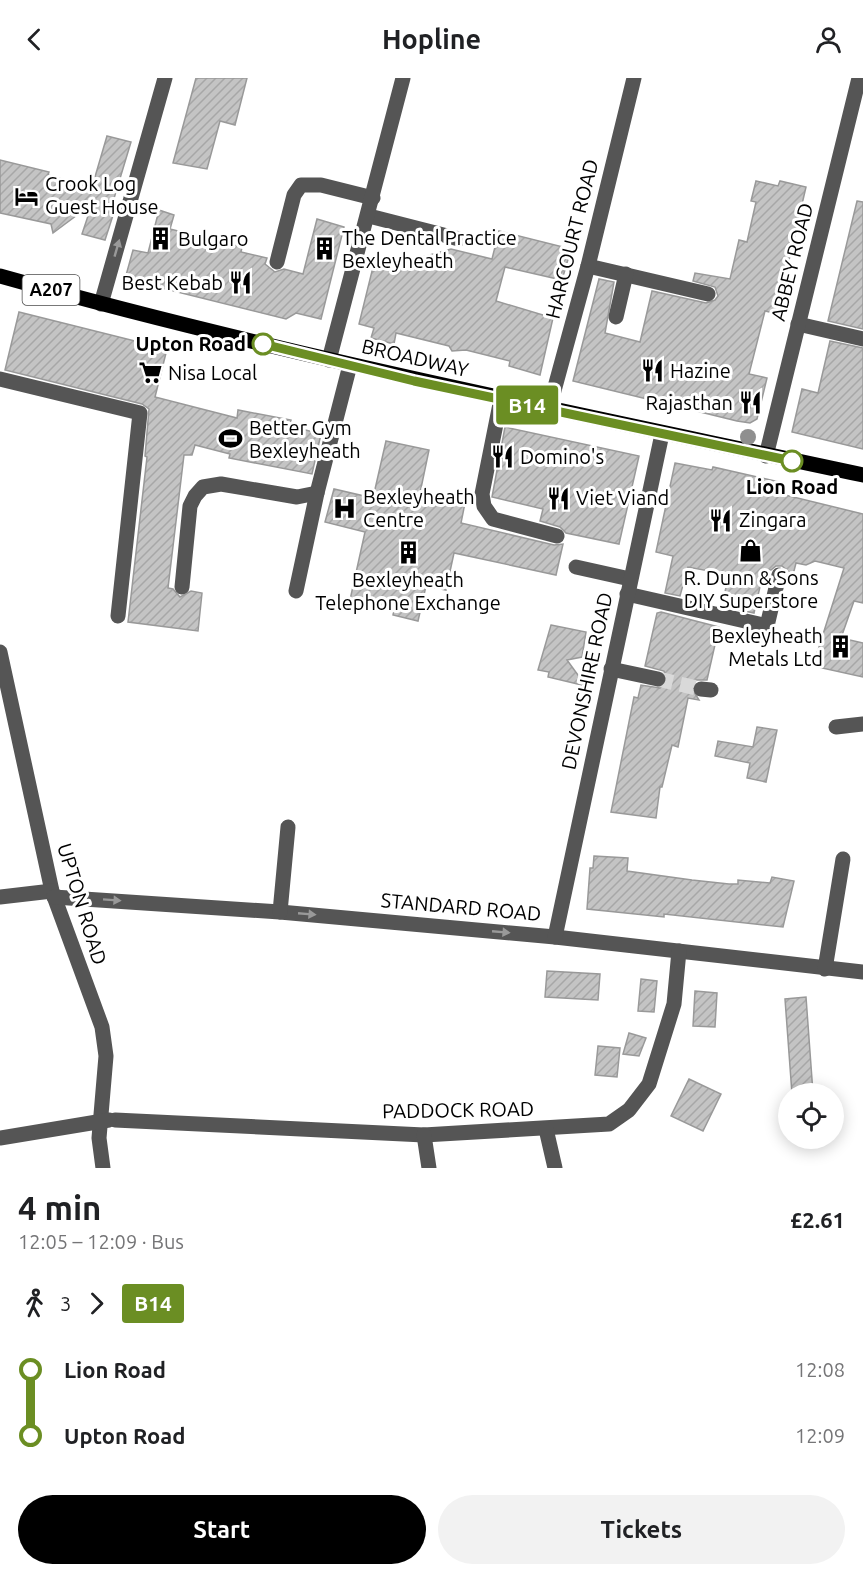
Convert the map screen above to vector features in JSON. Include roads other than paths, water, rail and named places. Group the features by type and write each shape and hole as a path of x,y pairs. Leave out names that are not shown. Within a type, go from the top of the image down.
{"main road":[{"name":"A207","path":"1,280 101,304"},
{"name":"BROADWAY","path":"101,304 350,365 863,476"}],"street":[{"path":"101,304 165,78"},
{"path":"329,360 369,216 403,78"},
{"name":"HARCOURT ROAD","path":"549,409 588,266 634,78"},
{"name":"ABBEY ROAD","path":"766,456 859,78"},
{"path":"277,262 294,195 302,185 311,184 373,198"},
{"path":"369,216 459,240"},
{"path":"588,266 708,294"},
{"path":"616,317 626,274"},
{"path":"798,324 863,339"},
{"path":"296,591 317,493 350,365"},
{"path":"0,379 140,413 118,616"},
{"path":"501,399 482,494 484,506 493,519 557,536"},
{"name":"DEVONSHIRE ROAD","path":"555,937 662,434"},
{"path":"182,587 190,506 203,487 221,484 297,497 317,493"},
{"path":"576,567 628,586 767,626 779,575"},
{"name":"UPTON ROAD","path":"0,652 53,894 102,1027 106,1056 109,1120 104,1168"},
{"path":"611,669 658,679"},
{"path":"836,727 863,724"},
{"path":"280,912 288,827"},
{"path":"825,969 843,859"},
{"name":"STANDARD ROAD","path":"0,897 53,894 280,912 555,937 863,972"},
{"name":"PADDOCK ROAD","path":"0,1138 109,1120 424,1135 609,1124 629,1110 648,1084 674,1004 679,951"},
{"path":"546,1129 555,1168"},
{"path":"424,1135 429,1168"}],"tunnel":[{"path":"658,679 701,689"}],"place":[{"name":"Crook Log Guest House","path":"27,196"},
{"name":"Bulgaro","path":"160,239"},
{"name":"The Dental Practice Bexleyheath","path":"324,249"},
{"name":"Best Kebab","path":"241,283"},
{"name":"Upton Road","path":"263,344"},
{"name":"Hazine","path":"652,371"},
{"name":"Nisa Local","path":"150,373"},
{"name":"Rajasthan","path":"751,403"},
{"name":"Better Gym Bexleyheath","path":"231,439"},
{"name":"Domino's","path":"502,457"},
{"name":"Lion Road","path":"792,461"},
{"name":"Viet Viand","path":"558,498"},
{"name":"Bexleyheath Centre","path":"345,509"},
{"name":"Zingara","path":"721,520"},
{"name":"R. Dunn & Sons DIY Superstore","path":"751,551"},
{"name":"Bexleyheath Telephone Exchange","path":"408,552"},
{"name":"Bexleyheath Metals Ltd","path":"841,647"}]}
